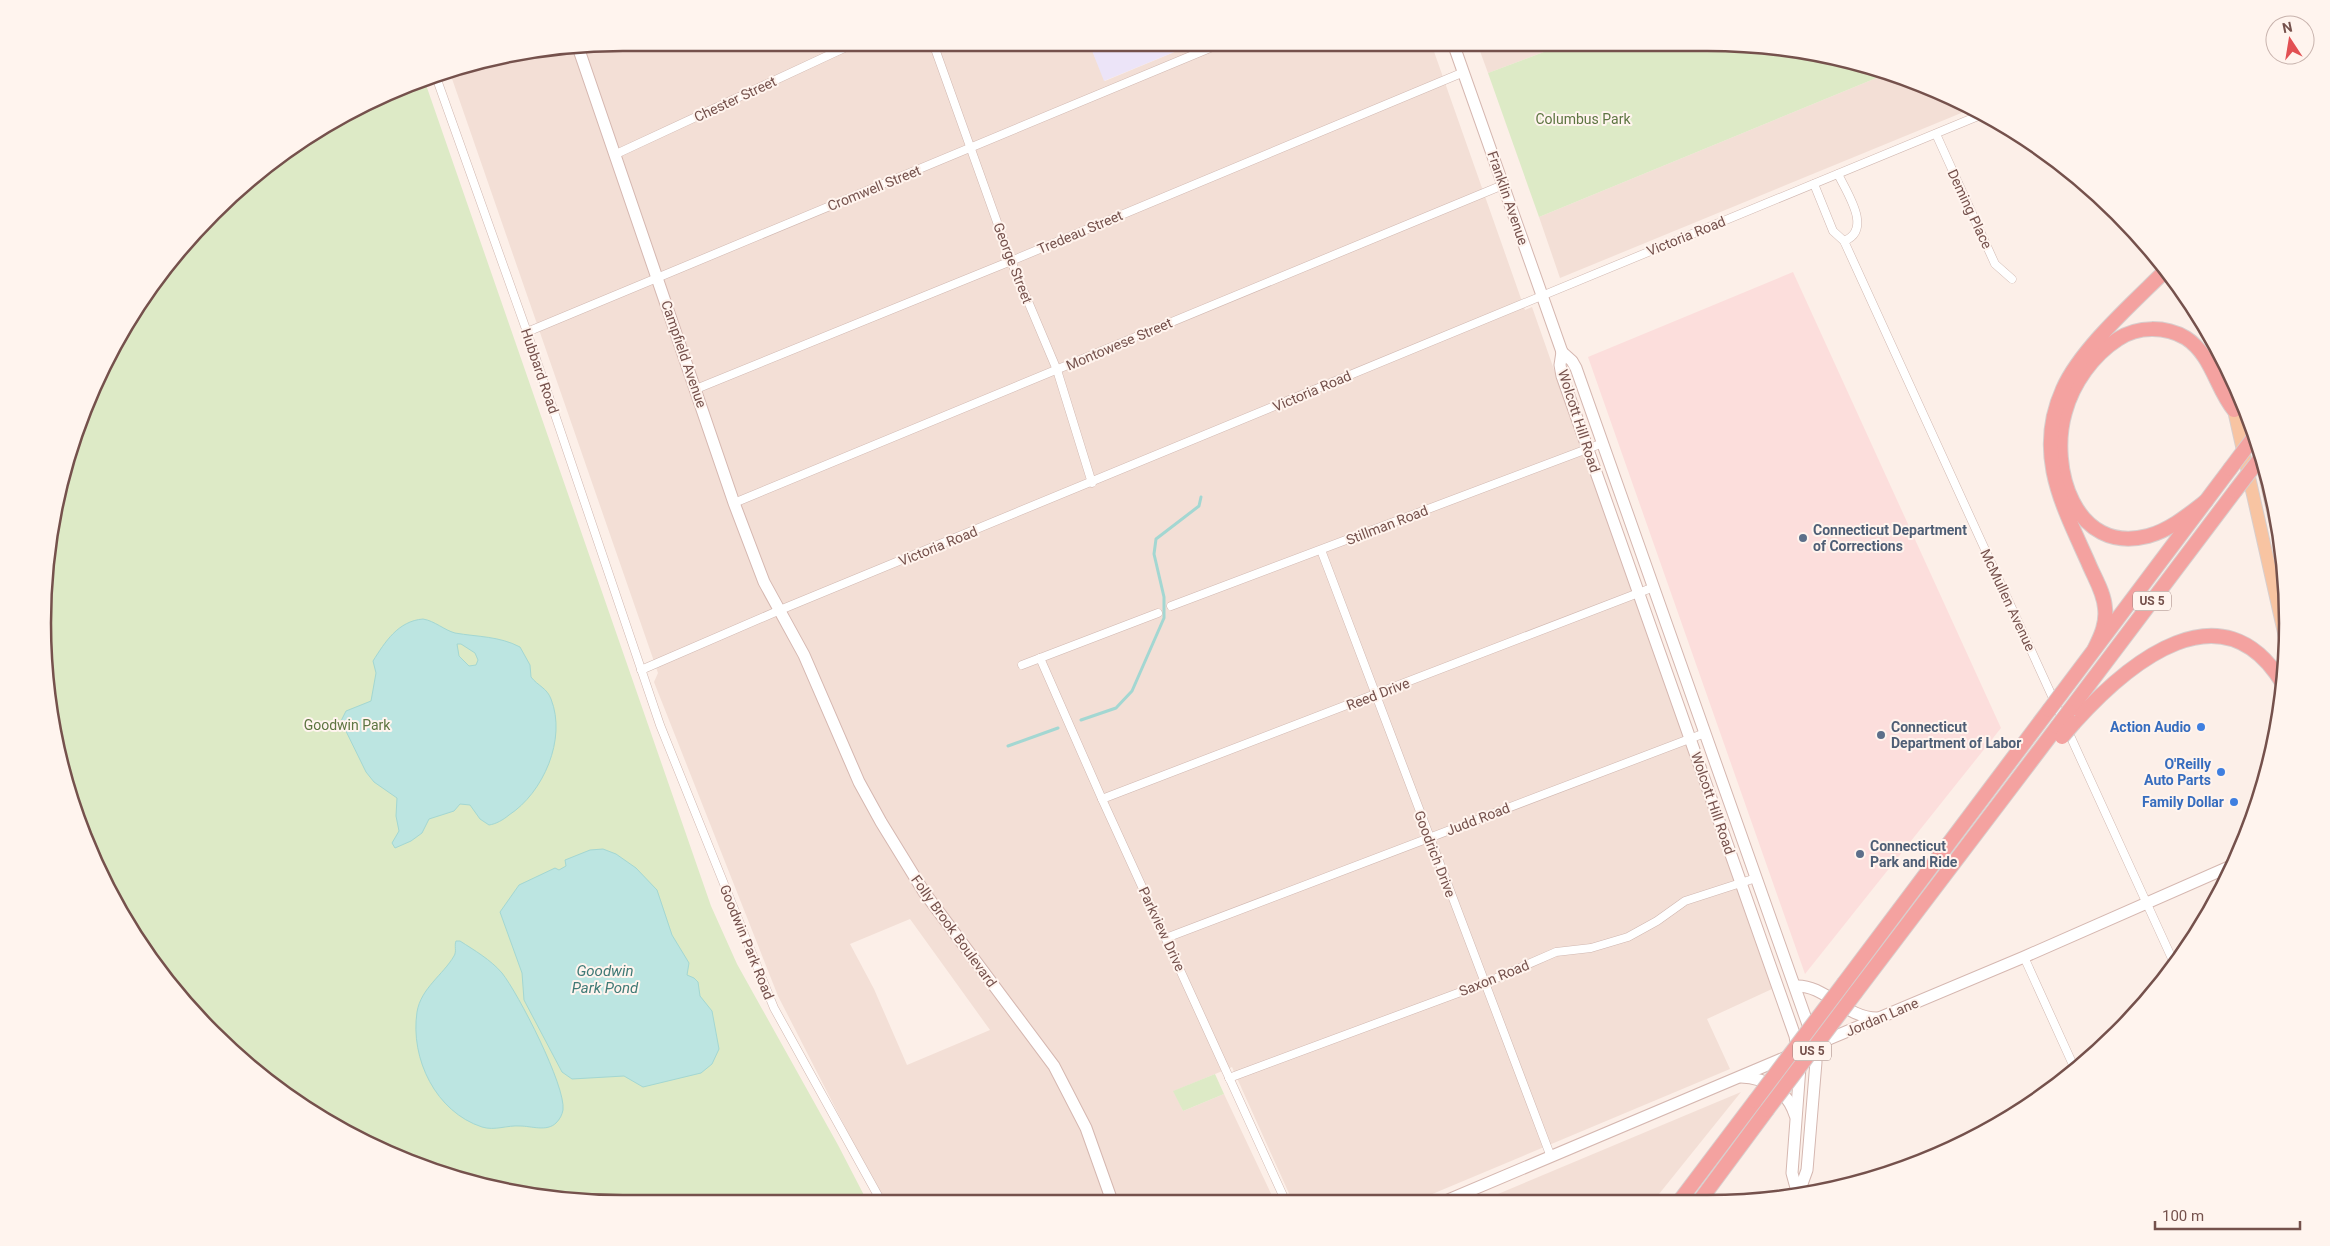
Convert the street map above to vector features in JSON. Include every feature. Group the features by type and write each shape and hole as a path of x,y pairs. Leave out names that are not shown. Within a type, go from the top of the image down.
{"highway":[{"path":"2096,648 2104,624 2104,602 2055,483 2050,458 2053,421 2063,388 2080,360 2161,275"},
{"path":"2206,501 2175,524 2146,536 2125,538 2099,530 2079,514 2066,487 2061,450 2065,412 2080,379 2102,351 2127,334 2152,329 2176,333 2195,345 2209,364 2234,410"},
{"name":"US 5","path":"1684,1195 2249,443"},
{"name":"US 5","path":"1703,1195 2010,790 2072,717 2255,463"},
{"path":"2072,717 2134,667 2166,647 2191,638 2220,637 2246,645 2266,660 2276,675"}],"main road":[{"name":"Franklin Avenue","path":"1457,51 1562,352"},
{"name":"Campfield Avenue","path":"580,53 734,503 764,582 804,655"},
{"name":"Wolcott Hill Road","path":"1562,352 1572,361 1576,368 1795,986 1814,1045 1816,1062 1807,1170 1801,1187"},
{"name":"Wolcott Hill Road","path":"1562,352 1561,370 1795,1034 1799,1051 1800,1076 1792,1174 1796,1188"},
{"path":"2230,393 2279,613"},
{"name":"Folly Brook Boulevard","path":"804,655 859,782 899,853 924,892 1054,1066 1086,1128 1110,1195"},
{"name":"Jordan Lane","path":"1460,1195 2024,957 2223,870"},
{"path":"1795,986 1809,986 1860,1016 1880,1018"},
{"path":"1739,1077 1762,1080 1778,1089 1790,1102 1797,1119"},
{"path":"1794,1153 1808,1154"}],"street":[{"name":"Chester Street","path":"614,156 838,51"},
{"name":"George Street","path":"936,51 1011,261 1057,370 1092,483"},
{"name":"Cromwell Street","path":"526,332 1203,51"},
{"name":"Tredeau Street","path":"696,389 1011,261 1464,72"},
{"name":"Hubbard Road","path":"438,82 642,670"},
{"name":"Victoria Road","path":"642,670 780,610 1974,118"},
{"name":"Deming Place","path":"1936,134 1995,264 2012,279"},
{"path":"1838,174 1856,212 1858,228 1853,238 1844,241"},
{"name":"McMullen Avenue","path":"1814,184 1833,231 1844,241 2171,957"},
{"name":"Montowese Street","path":"734,503 1503,185"},
{"name":"Stillman Road","path":"1171,606 1603,443"},
{"name":"Goodrich Drive","path":"1321,550 1551,1157"},
{"name":"Reed Drive","path":"1102,800 1654,587"},
{"path":"1022,665 1158,613"},
{"name":"Parkview Drive","path":"1040,658 1102,800 1283,1195"},
{"name":"Goodwin Park Road","path":"642,670 660,725 774,1008 878,1195"},
{"name":"Judd Road","path":"1166,938 1705,733"},
{"name":"Saxon Road","path":"1229,1078 1485,982 1556,952 1592,948 1628,936 1657,921 1685,901 1756,878"},
{"path":"2024,957 2072,1063"}],"shaded area":[{"path":"1092,51 1105,81 1177,51 1434,51 1525,310 1532,307 1772,989 1707,1019 1730,1069 1430,1195 1290,1195 1232,1067 1174,1091 1183,1111 1224,1094 1272,1195 880,1195 778,996 654,682 658,673 452,78 511,62 586,52","holes":["910,919 990,1030 907,1065 874,989 850,944"]},
{"path":"1092,51 1177,51 1104,81"},
{"path":"1480,51 1546,51 1488,73"},
{"path":"1877,78 1926,95 1964,112 1560,278 1539,217"},
{"path":"1793,272 2001,728 1805,974 1588,357"},
{"path":"1741,1092 1658,1195 1496,1195"}],"green space":[{"name":"Columbus Park","path":"1546,51 1707,51 1782,56 1819,62 1877,78 1539,217 1488,73"},
{"name":"Goodwin Park","path":"427,87 711,906 737,964 864,1195 586,1194 511,1184 439,1164 404,1151 370,1136 305,1098 275,1077 219,1027 169,971 148,941 110,876 95,842 82,807 62,735 52,660 51,623 52,586 62,511 82,439 95,404 110,370 148,305 169,275 219,219 275,169 305,148 370,110 404,95"},
{"path":"1215,1074 1224,1094 1183,1111 1173,1091"}],"water":[{"path":"423,619 455,633 496,639 520,647 530,665 531,677 547,692 551,699 556,731 549,764 541,779 532,793 507,817 489,825 480,819 470,805 460,804 454,811 429,819 422,833 411,841 395,848 392,843 399,831 396,816 397,798 374,782 366,772 341,721 346,711 371,701 376,673 373,661 382,647 399,628","holes":["457,644 461,644 475,653 478,660 476,665 469,666 459,656"]},
{"name":"Goodwin Park Pond","path":"603,849 616,854 636,868 657,890 672,935 689,963 687,975 698,982 700,996 712,1011 719,1049 712,1064 701,1073 643,1087 624,1076 572,1079 562,1072 524,1000 522,973 500,912 519,885 555,868 559,870 566,866 565,860 590,850"},
{"path":"456,941 460,941 471,948 498,968 519,999 540,1040 562,1098 562,1114 559,1120 552,1126 544,1128 515,1126 482,1127 466,1120 451,1109 430,1082 422,1065 418,1048 417,1012 423,996 454,956"}],"waterway":[{"path":"1081,720 1116,708 1132,691 1164,618 1164,597 1154,554 1156,539 1199,506 1201,497"},
{"path":"1008,746 1058,728"}],"place":[{"name":"Connecticut Department of Corrections","path":"1803,538"},
{"name":"Action Audio","path":"2201,727"},
{"name":"Connecticut Department of Labor","path":"1881,735"},
{"name":"O'Reilly Auto Parts","path":"2221,772"},
{"name":"Family Dollar","path":"2234,802"},
{"name":"Connecticut Park and Ride","path":"1860,854"}]}
